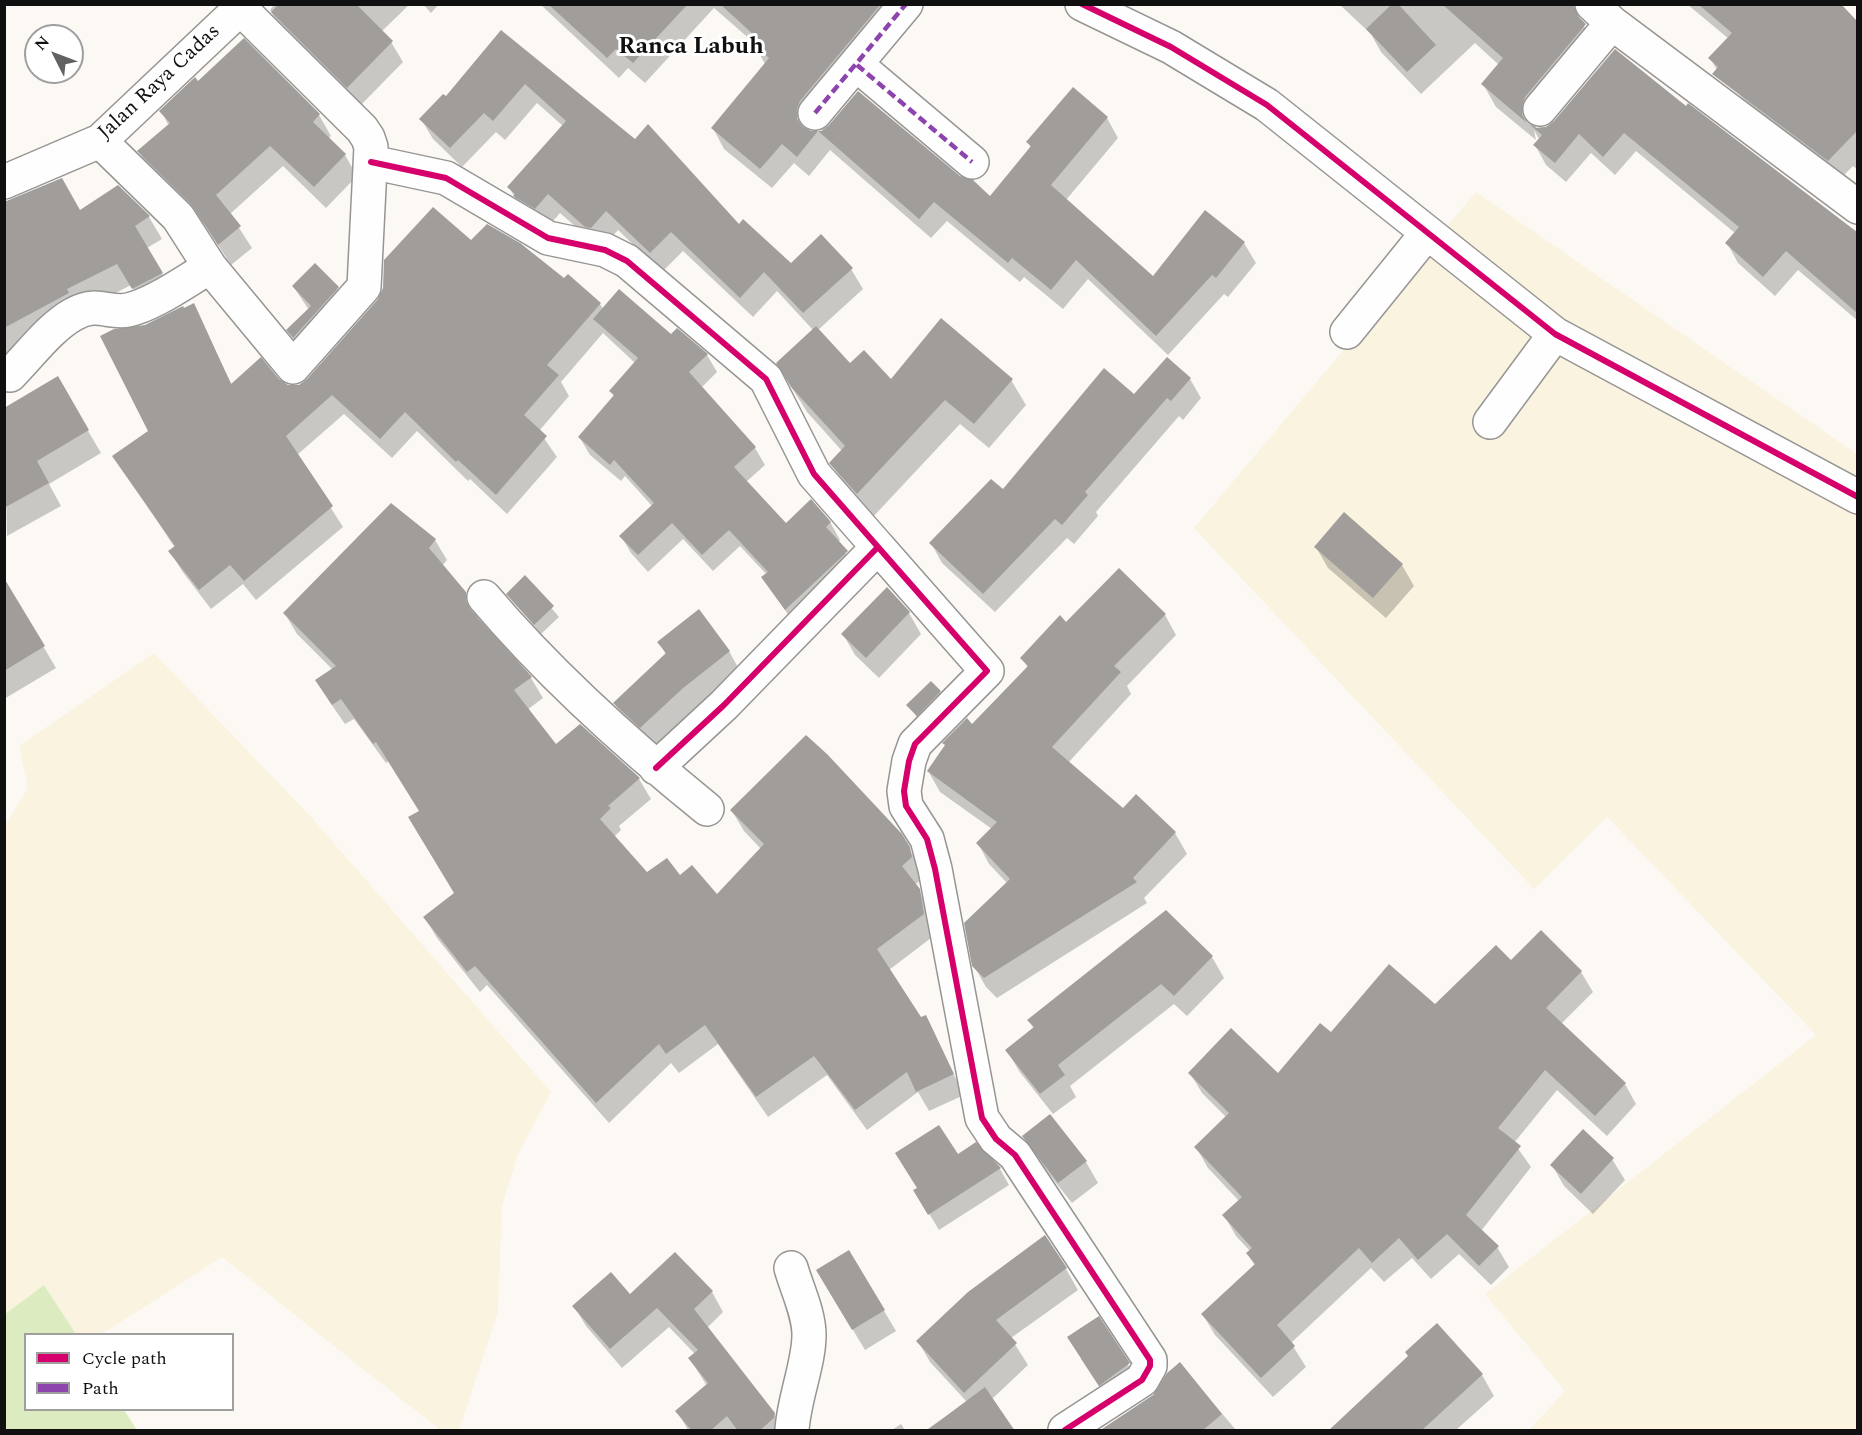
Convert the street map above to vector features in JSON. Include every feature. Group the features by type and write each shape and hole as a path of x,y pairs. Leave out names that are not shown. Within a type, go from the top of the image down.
{"street":[{"path":"815,113 906,4"},
{"path":"1082,4 1171,47 1267,105 1555,334 1857,497"},
{"path":"100,141 178,217 210,267 293,367 364,287 371,162 368,138 362,129 243,7"},
{"name":"Jalan Raya Cadas","path":"4,182 100,141 243,7"},
{"path":"1540,109 1602,14 1857,207"},
{"path":"857,65 972,162"},
{"path":"371,162 446,178 548,238 606,250 627,261 680,303 766,379 814,474 987,671 915,744 909,760 904,791 906,806 927,839 935,869 982,1118 996,1139 1015,1155 1150,1360 1150,1366 1142,1380 1065,1431"},
{"path":"1347,332 1427,233"},
{"path":"10,375 59,324 74,314 89,307 126,311 140,306 210,267"},
{"path":"1490,422 1555,334"},
{"path":"656,768 724,705 878,547"},
{"path":"484,597 522,642 656,768 707,809"},
{"path":"791,1268 808,1322 809,1335 794,1409 792,1431"}],"shaded area":[{"path":"1476,192 1857,454 1857,1430 1529,1430 1565,1391 1485,1294 1816,1035 1607,817 1534,889 1194,528"},
{"path":"154,653 311,817 551,1092 518,1154 502,1206 498,1312 459,1430 440,1430 222,1257 104,1333 75,1333 44,1285 5,1314 4,827 28,788 19,746"}],"green space":[{"path":"44,1285 75,1333 24,1333 24,1411 125,1411 137,1430 5,1430 5,1314"}],"building":[{"path":"279,4 356,4 393,41 347,88 271,12"},
{"path":"548,4 688,4 633,63 616,49 607,58"},
{"path":"720,4 881,4 800,101 797,119 803,127 811,131 818,131 797,157 782,144 760,169 711,128 769,58 751,43 756,37"},
{"path":"1392,4 1398,4 1436,45 1407,72 1366,29"},
{"path":"1442,4 1574,6 1579,17 1586,24 1525,97 1522,115 1527,123 1481,84 1503,58"},
{"path":"1698,4 1841,4 1857,21 1857,131 1828,161 1712,74 1718,67 1708,58 1732,33"},
{"path":"501,30 635,139 648,124 739,224 743,219 791,263 821,234 853,268 803,313 764,272 740,298 671,232 650,253 606,211 591,228 585,227 548,194 535,209 513,196 515,194 507,187 566,121 525,84 493,121 484,113 450,148 419,119 443,94 446,96"},
{"path":"244,38 320,114 313,122 346,154 314,187 270,146 216,195 241,226 218,245 191,204 137,151 170,123 159,111 195,77 198,81"},
{"path":"1615,49 1686,106 1688,103 1857,232 1857,313 1786,251 1763,277 1725,243 1739,227 1624,133 1603,157 1579,134 1555,163 1533,145 1542,135 1529,124 1537,128 1546,127 1554,121"},
{"path":"1073,87 1108,117 1051,185 1153,276 1205,210 1245,242 1216,278 1212,275 1156,336 1076,260 1051,290 1012,258 1008,263 934,202 919,219 818,131 829,125 858,91 960,176 973,180 990,196 1031,146 1026,142"},
{"path":"62,178 80,210 118,185 150,216 135,226 163,273 132,289 117,264 67,289 69,293 4,328 4,202"},
{"path":"433,207 471,240 487,224 520,243 564,278 568,274 601,303 547,365 559,375 524,415 547,436 496,495 458,460 456,462 405,412 380,439 332,395 286,436 333,506 244,581 230,565 199,590 168,551 175,546 112,456 148,431 100,336 114,329 145,325 194,303 231,384 261,357 279,379 288,385 299,385 307,379 378,299 383,288 384,260"},
{"path":"315,263 339,287 293,338 286,330 311,306 292,286"},
{"path":"619,289 671,334 677,328 708,354 689,372 756,447 734,467 786,523 811,499 831,522 826,527 848,551 785,610 761,577 768,572 729,530 702,555 672,523 638,555 619,536 654,503 614,460 610,465 578,437 614,395 609,391 638,358 593,319"},
{"path":"941,318 1013,379 974,424 945,400 857,494 829,463 845,446 791,387 776,363 816,326 850,363 864,350 891,379"},
{"path":"1167,357 1191,378 1171,401 1167,398 1085,492 1088,495 1062,525 1055,519 983,594 929,543 991,479 1003,489 1104,368 1134,394"},
{"path":"58,376 89,430 37,461 49,483 4,508 4,408"},
{"path":"391,503 436,539 429,548 466,592 466,601 470,609 532,677 514,690 556,744 580,724 640,778 608,806 611,808 600,819 647,872 667,858 680,875 692,865 717,894 764,844 730,810 806,735 827,754 902,834 910,847 912,857 902,866 920,889 924,914 877,949 921,1017 926,1015 954,1074 916,1092 907,1072 855,1110 814,1056 756,1097 705,1025 666,1054 659,1044 596,1103 475,966 467,972 423,917 454,893 408,817 419,811 376,742 373,744 341,699 332,705 315,680 336,666 283,613"},
{"path":"1344,512 1403,564 1373,598 1314,547"},
{"path":"1119,568 1166,614 1114,666 1121,672 1052,747 1123,808 1136,794 1176,832 1133,878 1137,882 984,978 972,966 964,923 1010,879 976,843 997,822 927,771 945,745 942,743 967,718 972,724 1028,666 1020,658 1060,615 1066,622"},
{"path":"525,575 554,606 534,625 506,594"},
{"path":"4,578 45,646 4,671"},
{"path":"887,587 910,612 866,658 841,634"},
{"path":"699,609 730,651 682,689 640,728 613,703 666,653 657,642"},
{"path":"931,681 941,691 917,716 906,705"},
{"path":"1166,910 1213,956 1174,996 1161,984 1058,1065 1065,1075 1040,1094 1005,1050 1034,1027 1027,1020"},
{"path":"1541,930 1582,971 1546,1008 1626,1083 1595,1116 1545,1070 1498,1128 1521,1146 1466,1215 1499,1246 1479,1266 1447,1234 1418,1260 1399,1238 1372,1263 1359,1248 1277,1325 1295,1346 1261,1378 1201,1314 1255,1264 1246,1253 1252,1248 1222,1215 1242,1197 1194,1147 1229,1113 1188,1073 1231,1028 1278,1073 1320,1023 1331,1032 1389,964 1435,1004 1496,945 1511,960"},
{"path":"1050,1114 1087,1161 1058,1183 1022,1136"},
{"path":"939,1125 958,1154 976,1142 1001,1168 928,1215 913,1190 917,1188 895,1153"},
{"path":"1583,1129 1614,1158 1581,1194 1550,1165"},
{"path":"1045,1235 1067,1268 996,1320 1017,1343 964,1393 916,1341 968,1292"},
{"path":"849,1250 885,1310 852,1330 816,1270"},
{"path":"675,1252 713,1291 694,1309 775,1413 774,1418 759,1431 738,1431 727,1416 710,1431 692,1431 675,1411 708,1383 688,1358 698,1350 657,1308 610,1349 572,1306 611,1272 630,1294"},
{"path":"1099,1316 1130,1363 1099,1386 1067,1337"},
{"path":"1437,1323 1483,1374 1421,1431 1328,1431 1408,1356 1405,1352"},
{"path":"1180,1362 1222,1414 1202,1431 1099,1431 1153,1395 1167,1373"},
{"path":"985,1387 1015,1431 926,1431"}],"marked path":[{"path":"815,113 906,4"},
{"path":"857,65 972,162"}],"cycle path":[{"path":"1082,4 1171,47 1267,105 1555,334 1858,497"},
{"path":"371,162 446,178 548,238 605,250 627,261 766,379 814,474 878,547 724,705 656,768"},
{"path":"878,547 987,671 915,744 909,761 904,791 906,806 927,839 935,869 982,1118 996,1139 1015,1155 1150,1360 1150,1366 1142,1380 1065,1430"}],"district":[{"name":"Ranca Labuh","path":"691,48"}]}
